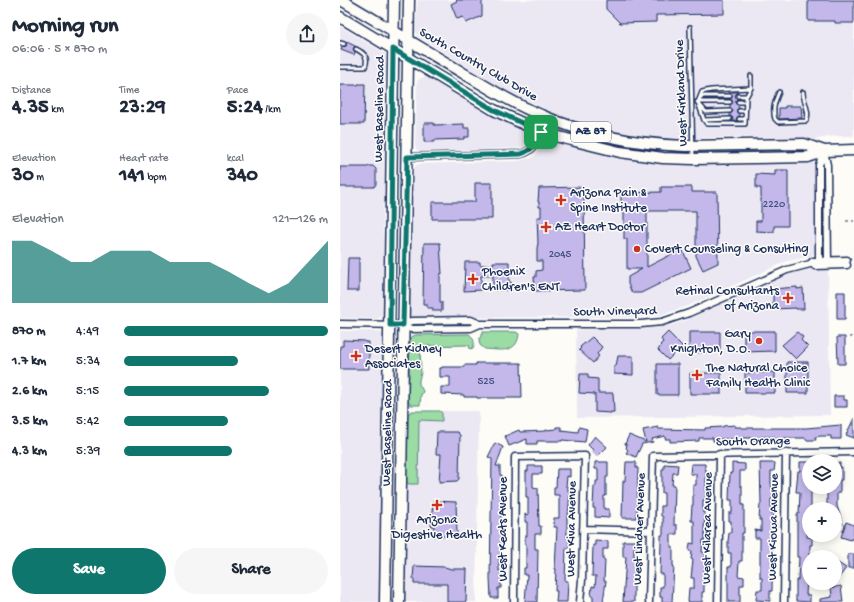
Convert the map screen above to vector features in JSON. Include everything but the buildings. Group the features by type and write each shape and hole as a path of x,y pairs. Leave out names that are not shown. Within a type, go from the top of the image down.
{"main road":[{"name":"South Country Club Drive","path":"341,0 506,99 554,121 631,142 668,146 804,144 824,151"},
{"name":"West Baseline Road","path":"386,602 394,0"},
{"name":"West Baseline Road","path":"399,602 409,0"},
{"name":"South Country Club Drive","path":"340,17 494,110 541,132 574,141 664,158 693,159 808,157 824,151 854,150"}],"street":[{"path":"407,157 521,154 533,148 541,132"},
{"path":"824,151 827,165 828,263"},
{"path":"819,263 819,165 824,151"},
{"name":"South Vineyard","path":"340,324 403,325 411,330 471,328 480,324 641,324 662,322 689,313 787,270 810,264 814,266 819,263 847,262"},
{"name":"South Orange","path":"653,456 854,452"},
{"name":"West Kiowa Avenue","path":"784,602 786,453"},
{"name":"West Kilarea Avenue","path":"718,602 720,454"},
{"name":"West Keats Avenue","path":"514,602 515,457 585,456"},
{"name":"West Kiva Avenue","path":"580,602 582,580 585,456"},
{"name":"West Lindner Avenue","path":"649,602 653,456"},
{"path":"583,529 651,530"}],"lane":[{"name":"West Kirkland Drive","path":"690,27 693,159"},
{"path":"340,67 365,67 366,55 356,49"},
{"path":"750,88 711,90 702,92 698,102 704,120 707,124 745,124 745,102 750,88 751,76"},
{"path":"779,92 774,105 775,119 778,122 806,121 808,119 808,113 803,99 803,92"},
{"path":"698,102 703,96 730,96"},
{"path":"738,96 746,96"},
{"path":"692,102 730,102"},
{"path":"698,102 706,112 730,111"},
{"path":"738,102 745,102"},
{"path":"739,111 745,111"},
{"path":"704,120 730,119"},
{"path":"739,119 745,119"}],"path":[{"path":"846,222 854,221"},
{"path":"849,337 854,337"}],"shaded area":[{"path":"418,0 854,0 854,136 835,136 811,140 773,140 744,137 704,138 681,141 636,137 583,126 504,90 418,36 415,30"},
{"path":"340,26 386,54 389,61 385,86 387,185 383,208 383,231 386,247 384,310 383,315 377,319 340,318"},
{"path":"426,76 490,114 524,129 528,132 530,138 529,142 522,148 417,151 415,146 417,82 419,79"},
{"path":"549,138 599,152 635,160 654,162 811,162 814,164 815,168 815,253 810,257 787,261 688,306 664,314 639,317 416,318 410,316 410,251 413,169 415,166 418,164 517,161 531,158 537,154 543,142"},
{"path":"806,269 828,269 830,415 577,418 576,330 652,328 671,325 685,321 772,279"},
{"path":"340,331 375,331 381,333 384,338 381,602 340,602"},
{"path":"412,411 479,411 476,602 404,602 407,415"}],"green space":[{"path":"483,332 516,332 519,334 518,340 511,348 496,350 485,349 480,345 479,340"},
{"path":"469,334 473,338 474,342 473,348 470,349 469,345 420,346 421,373 419,384 423,391 421,394 420,405 411,405 408,401 411,337 416,335"},
{"path":"412,411 440,411 442,413 442,421 419,420 418,484 409,484 405,481 407,415"}],"place":[{"name":"Arizona Pain & Spine Institute","path":"561,200"},
{"name":"AZ Heart Doctor","path":"546,227"},
{"name":"Covert Counseling & Consulting","path":"637,249"},
{"name":"Phoenix Children's ENT","path":"473,279"},
{"name":"Retinal Consultants of Arizona","path":"788,298"},
{"name":"Gary Knighton, D.O.","path":"759,341"},
{"name":"Desert Kidney Associates","path":"356,356"},
{"name":"The Natural Choice Family Health Clinic","path":"697,375"},
{"name":"Arizona Digestive Health","path":"437,505"}],"route":[{"path":"393,49 494,110 541,132 533,148 521,154 407,157 403,325 390,325 393,49"}]}
